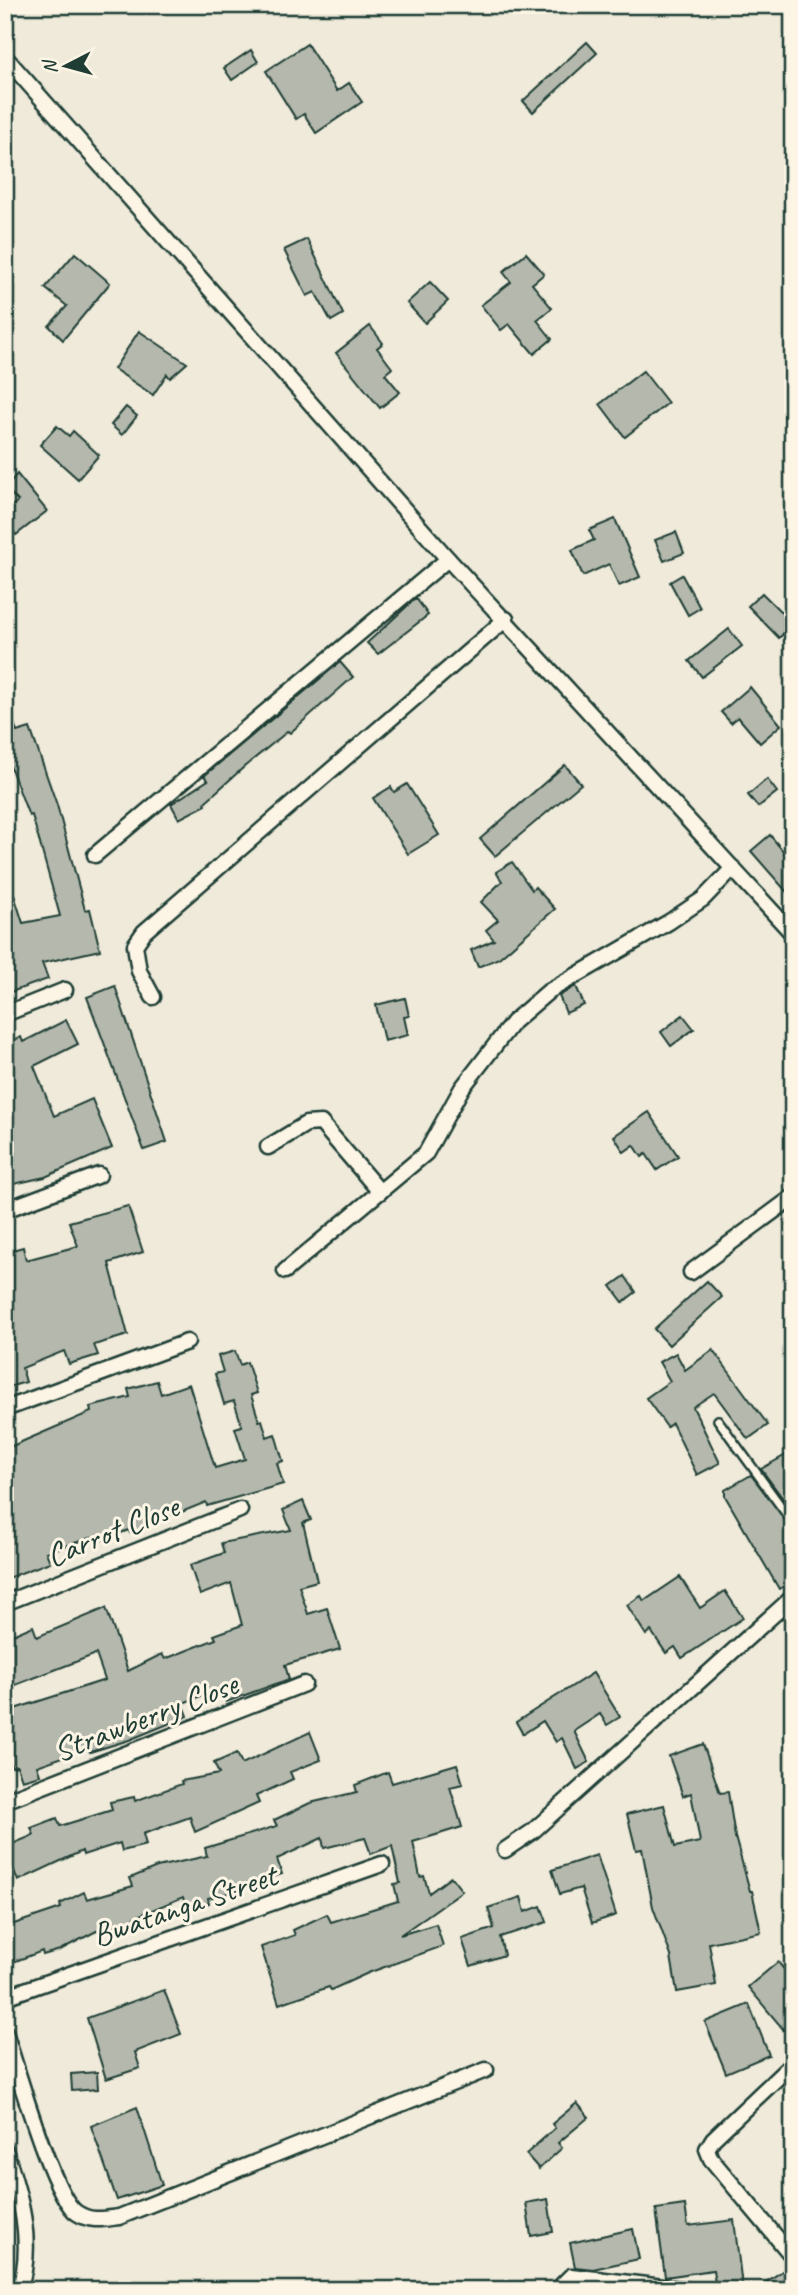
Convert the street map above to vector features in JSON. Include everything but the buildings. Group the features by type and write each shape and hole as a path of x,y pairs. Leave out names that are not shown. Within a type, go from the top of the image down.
{"street":[{"path":"5,57 448,559 793,934"},
{"path":"95,855 448,559"},
{"path":"153,997 139,971 135,945 144,932 506,619"},
{"path":"285,1271 426,1153 462,1088 513,1022 550,991 669,922 703,899 733,868"},
{"path":"5,1014 65,990"},
{"path":"268,1147 306,1124 321,1123 380,1192"},
{"path":"5,1210 99,1175"},
{"path":"691,1272 793,1197"},
{"path":"5,1409 187,1342"},
{"name":"Carrot Close","path":"5,1603 240,1510"},
{"path":"505,1850 533,1831 793,1597"},
{"name":"Strawberry Close","path":"5,1801 304,1684"},
{"name":"Bwatanga Street","path":"5,1997 382,1864"},
{"path":"5,2032 60,2189 74,2212 93,2221 119,2217 486,2070"},
{"path":"793,2063 713,2139 707,2149 711,2159 793,2257"},
{"path":"5,2150 22,2200 27,2267 19,2290"},
{"path":"557,2290 571,2276 688,2290"}],"lane":[{"path":"718,1420 793,1523"}],"waterway":[{"path":"5,2285 8,2288"}]}
